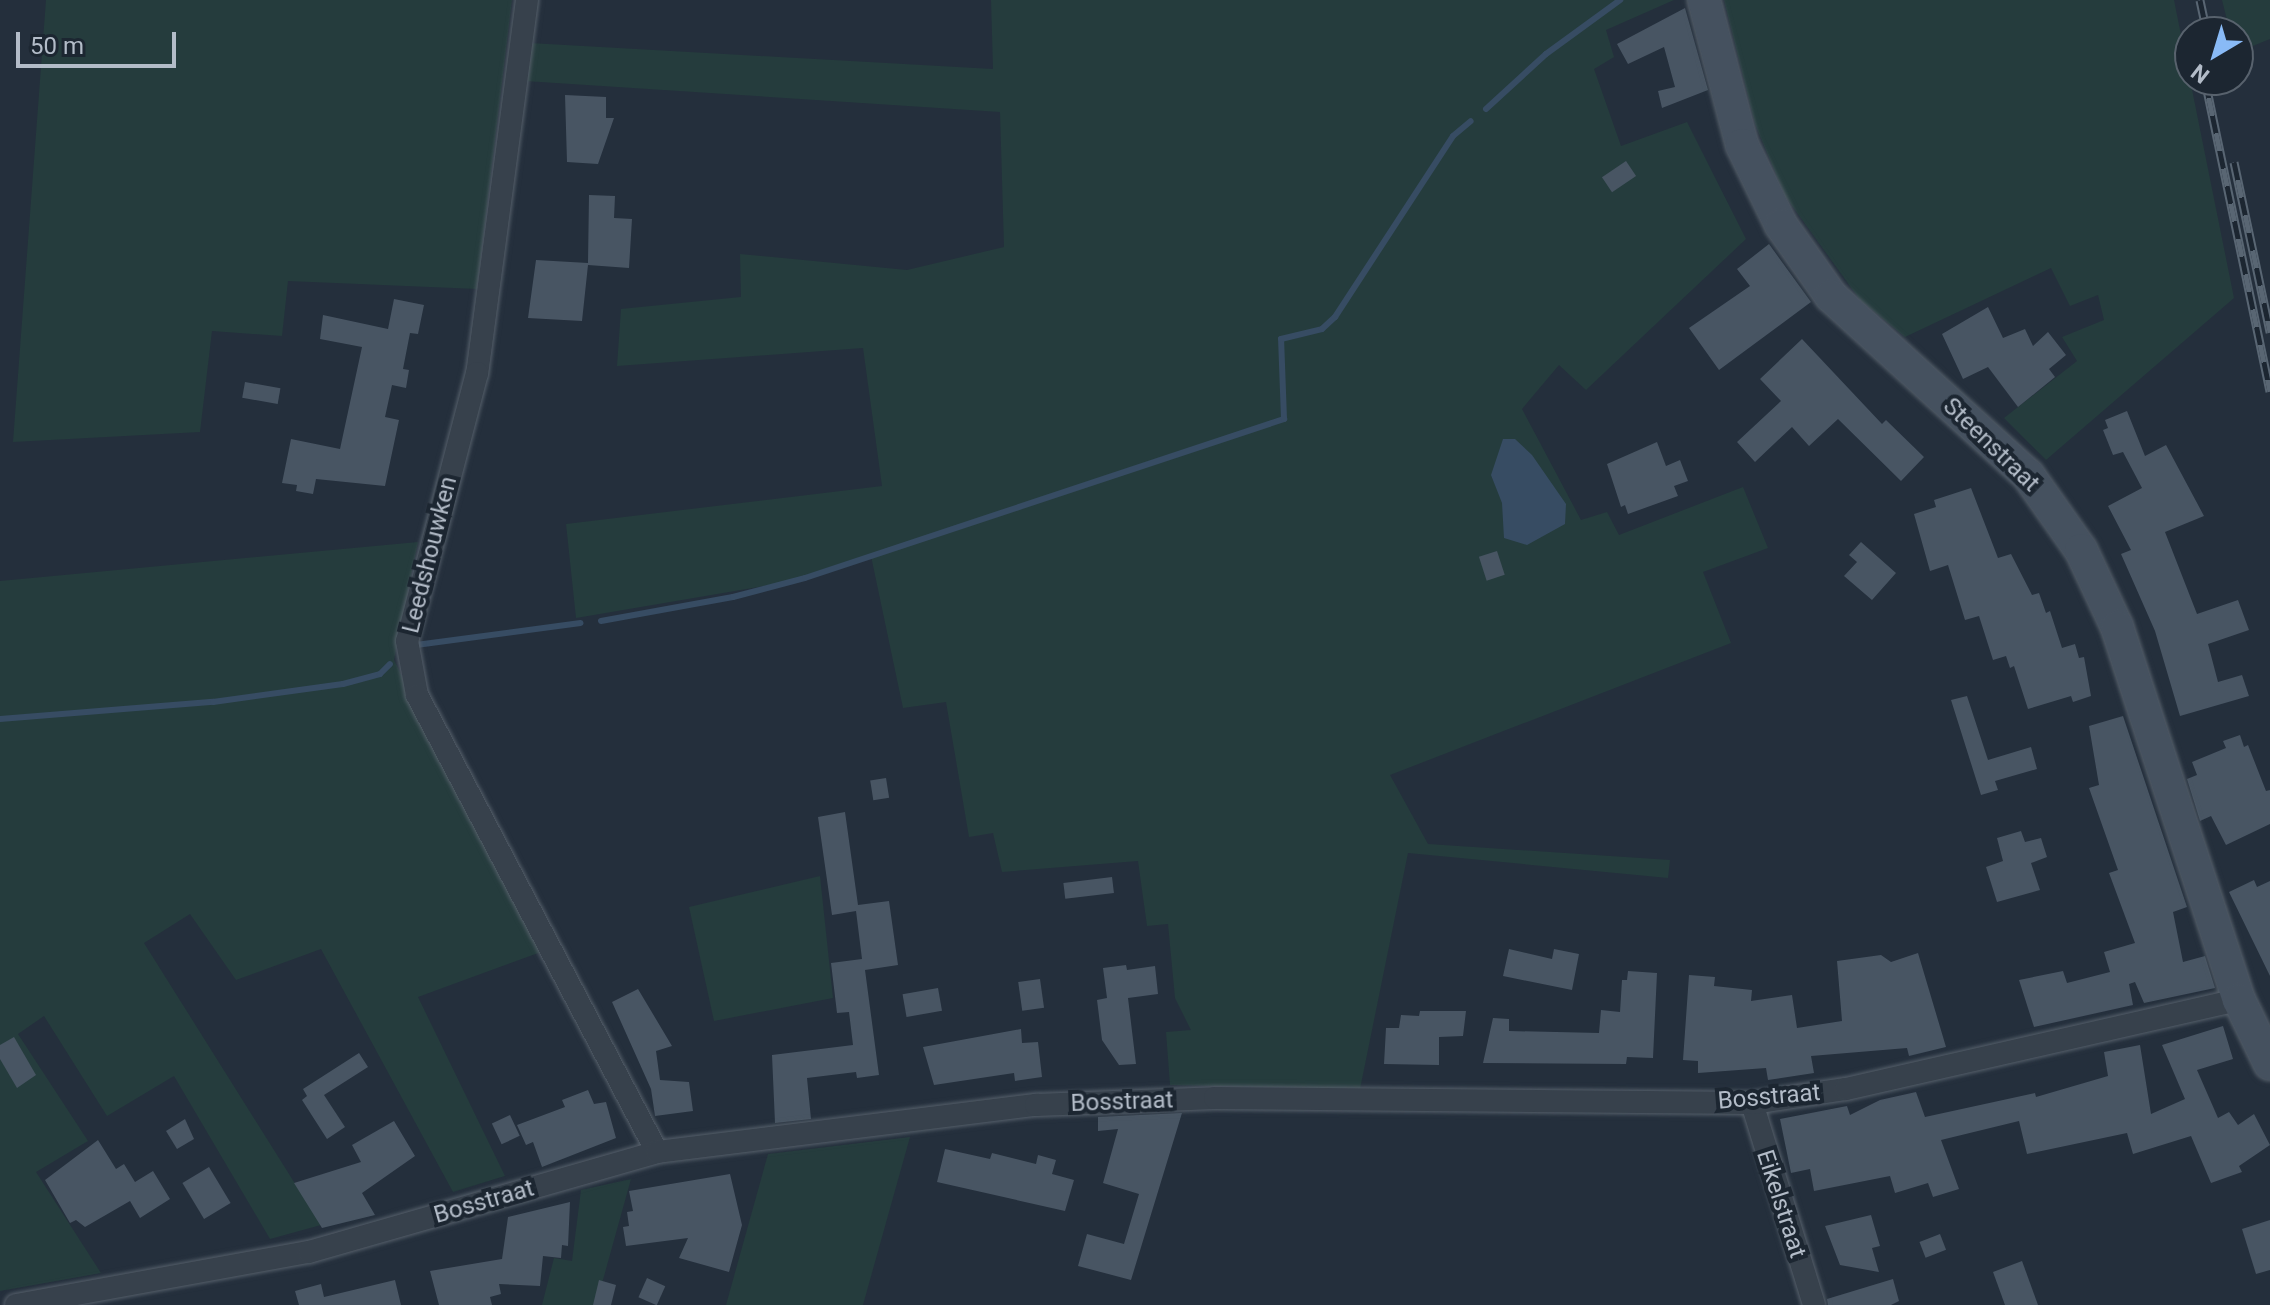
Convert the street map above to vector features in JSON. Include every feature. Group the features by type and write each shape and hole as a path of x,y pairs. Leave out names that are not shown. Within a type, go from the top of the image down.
{"street":[{"name":"Leedshouwken","path":"527,0 477,373 407,641 417,695 657,1152"},
{"name":"Steenstraat","path":"1704,0 1742,145 1781,225 1831,296 2028,475 2081,550 2117,627 2239,1000 2270,1064"},
{"name":"Bosstraat","path":"16,1305 309,1252 657,1152 1036,1105 1215,1098 1752,1103 1846,1089 2239,1000"},
{"name":"Eikelstraat","path":"1752,1103 1814,1305"}],"green space":[{"path":"46,0 512,0 477,289 288,281 282,336 212,331 200,432 13,442"},
{"path":"991,0 1674,0 1606,30 1614,57 1594,69 1621,146 1687,122 1746,239 1586,390 1559,365 1522,409 1581,520 1607,512 1619,535 1743,487 1768,548 1703,572 1731,643 1390,775 1428,844 1670,860 1668,878 1408,853 1360,1089 1170,1085 1166,1032 1191,1030 1175,998 1168,924 1147,926 1138,861 1002,872 993,833 969,837 946,702 903,708 871,556 781,583 576,618 566,524 882,486 863,348 617,366 621,309 741,297 740,254 907,270 1004,247 1000,112 525,81 530,43 993,69"},
{"path":"1724,0 2174,0 2177,16 2174,16 2174,96 2193,96 2234,298 2046,460 2004,418 2077,361 2062,337 2104,320 2098,295 2070,306 2051,268 1905,337 1860,300 1785,196 1755,124"},
{"path":"2222,0 2270,0 2270,39 2254,46 2254,16 2226,16"},
{"path":"418,542 394,660 541,952 418,997 505,1176 453,1192 321,949 236,980 190,914 144,943 321,1225 270,1239 174,1076 107,1116 44,1016 18,1034 88,1141 36,1172 101,1273 0,1291 0,581"},
{"path":"820,876 833,998 714,1021 689,907"},
{"path":"910,1137 863,1305 726,1305 768,1154"},
{"path":"631,1179 596,1305 542,1305 554,1258 572,1261 581,1190"}],"water":[{"path":"1503,439 1515,439 1532,455 1566,504 1565,524 1527,545 1504,538 1502,503 1491,475"}],"building":[{"path":"1685,8 1708,90 1662,108 1658,91 1675,87 1664,47 1628,64 1617,44"},
{"path":"565,95 606,97 606,118 614,118 598,164 567,162"},
{"path":"1626,161 1636,176 1612,192 1602,177"},
{"path":"589,195 615,196 614,218 632,219 629,268 588,265 582,321 528,318 536,260 588,263"},
{"path":"1769,244 1811,302 1719,370 1689,328 1750,286 1737,269"},
{"path":"394,299 424,305 418,334 410,333 403,369 409,370 406,388 392,385 385,417 399,420 385,486 316,479 313,494 296,491 297,485 282,483 291,439 340,449 362,347 320,339 323,315 388,329"},
{"path":"1988,307 2003,338 2025,329 2033,346 2048,332 2066,355 2049,369 2055,377 2018,407 1988,367 1963,379 1942,334"},
{"path":"1802,339 1882,424 1886,420 1924,457 1901,481 1838,419 1809,446 1792,427 1755,462 1737,442 1781,401 1760,379"},
{"path":"245,382 280,388 278,404 242,398"},
{"path":"2127,411 2145,456 2166,445 2204,516 2165,532 2197,614 2238,600 2249,630 2208,644 2218,682 2242,675 2249,696 2180,716 2155,631 2121,554 2131,550 2108,506 2142,488 2123,452 2113,455 2103,430 2108,428 2105,420"},
{"path":"1657,442 1666,466 1680,460 1688,481 1674,486 1678,496 1628,514 1625,505 1621,507 1607,464"},
{"path":"1971,488 1998,558 2011,554 2032,595 2039,593 2046,613 2050,611 2062,648 2075,644 2079,658 2084,657 2091,696 2073,702 2071,696 2028,709 2014,666 2010,668 2006,656 1993,660 1979,616 1965,620 1948,565 1930,571 1914,514 1936,507 1934,500"},
{"path":"1861,542 1896,573 1872,600 1844,576 1857,562 1849,555"},
{"path":"1497,551 1505,575 1487,581 1479,557"},
{"path":"1967,696 1988,760 2031,747 2037,769 1995,781 1998,790 1981,795 1951,700"},
{"path":"2123,716 2187,907 2173,912 2183,962 2205,956 2215,988 2144,1003 2135,982 2129,984 2133,1005 2034,1027 2019,980 2063,971 2067,983 2110,972 2104,952 2135,943 2109,873 2118,870 2089,788 2099,785 2089,726"},
{"path":"2240,735 2244,747 2248,745 2266,791 2270,790 2270,824 2226,845 2211,816 2200,821 2187,779 2197,775 2192,762 2226,748 2223,741"},
{"path":"886,778 889,798 873,800 870,781"},
{"path":"845,812 858,905 889,901 898,965 865,970 879,1075 857,1078 856,1072 807,1078 811,1119 775,1123 772,1055 853,1045 849,1012 837,1013 831,963 862,959 856,911 832,915 818,817"},
{"path":"2021,831 2025,842 2041,838 2047,857 2031,863 2040,890 1997,902 1986,867 2003,861 1997,838"},
{"path":"1112,877 1114,893 1065,899 1063,883"},
{"path":"2254,880 2257,887 2270,881 2270,976 2229,892"},
{"path":"1509,949 1552,959 1554,949 1579,954 1572,990 1503,976"},
{"path":"1918,953 1946,1047 1909,1056 1907,1048 1811,1056 1814,1073 1768,1080 1766,1068 1698,1073 1698,1061 1683,1060 1689,975 1715,977 1714,986 1752,990 1751,1001 1792,995 1797,1028 1842,1021 1837,961 1881,955 1891,962"},
{"path":"1126,965 1127,970 1155,966 1158,994 1128,998 1136,1064 1119,1065 1102,1040 1097,1000 1107,998 1103,968"},
{"path":"1628,971 1657,973 1653,1058 1627,1057 1626,1064 1483,1063 1493,1018 1509,1019 1509,1031 1599,1033 1601,1010 1620,1012 1622,980 1627,980"},
{"path":"1040,979 1044,1008 1022,1011 1018,982"},
{"path":"938,988 942,1011 907,1017 903,994"},
{"path":"638,989 672,1046 656,1051 660,1080 689,1082 693,1111 655,1116 651,1089 612,1002"},
{"path":"1420,1011 1466,1011 1463,1036 1439,1037 1439,1065 1384,1064 1386,1028 1399,1028 1401,1015 1419,1016"},
{"path":"2223,1026 2233,1059 2197,1070 2218,1118 2229,1112 2238,1125 2254,1114 2270,1145 2239,1166 2242,1172 2211,1183 2191,1136 2133,1154 2127,1133 2027,1154 2019,1121 1941,1140 1959,1189 1933,1197 1928,1183 1895,1193 1890,1176 1814,1191 1810,1169 1791,1173 1780,1119 1847,1106 1850,1115 1880,1100 1916,1092 1925,1117 2035,1093 2036,1097 2108,1076 2104,1052 2140,1045 2151,1114 2185,1099 2162,1045"},
{"path":"1021,1029 1022,1043 1038,1042 1042,1077 1015,1081 1014,1073 934,1085 923,1047"},
{"path":"14,1037 36,1075 17,1088 0,1059 0,1045"},
{"path":"359,1053 368,1067 324,1095 345,1127 327,1139 302,1100 307,1096 303,1089"},
{"path":"588,1090 594,1104 606,1102 616,1138 542,1167 533,1142 526,1145 517,1125 565,1107 562,1100"},
{"path":"1182,1113 1131,1280 1078,1266 1087,1234 1124,1244 1139,1194 1103,1183 1118,1129 1098,1131 1098,1117"},
{"path":"510,1115 520,1136 502,1144 492,1123"},
{"path":"185,1119 194,1139 177,1149 166,1131"},
{"path":"394,1121 415,1156 362,1193 375,1215 322,1228 294,1183 361,1162 352,1145"},
{"path":"98,1140 116,1169 124,1164 135,1182 153,1171 170,1199 140,1218 130,1201 85,1227 76,1220 70,1223 45,1180"},
{"path":"945,1149 990,1159 992,1153 1036,1164 1038,1155 1056,1160 1052,1174 1074,1180 1065,1211 937,1182"},
{"path":"209,1167 231,1203 204,1219 182,1183"},
{"path":"730,1174 742,1225 729,1272 679,1258 688,1238 626,1246 623,1227 629,1226 627,1212 633,1211 629,1191"},
{"path":"570,1202 568,1246 562,1245 561,1258 543,1256 540,1286 499,1284 501,1294 490,1297 492,1305 439,1305 430,1271 502,1259 508,1217"},
{"path":"1871,1215 1880,1246 1872,1248 1879,1272 1840,1265 1825,1226"},
{"path":"2270,1220 2270,1270 2256,1274 2242,1229"},
{"path":"1940,1234 1946,1250 1926,1258 1919,1242"},
{"path":"2022,1261 2038,1305 2005,1305 1993,1272"},
{"path":"647,1278 665,1286 657,1305 638,1297"},
{"path":"1893,1279 1899,1301 1891,1305 1828,1305 1827,1299"},
{"path":"395,1280 401,1305 299,1305 295,1291 321,1284 324,1297"},
{"path":"599,1280 616,1285 611,1305 593,1305"}],"waterway":[{"path":"1486,109 1546,54 1620,0"},
{"path":"601,621 733,597 805,578 1284,419 1281,339 1322,329 1335,317 1453,136 1471,121"},
{"path":"416,645 581,623"},
{"path":"0,719 213,702 343,684 380,674 390,664"}],"railway":[{"path":"2200,0 2204,16"},
{"path":"2208,96 2270,391"},
{"path":"2234,162 2270,332"}]}
